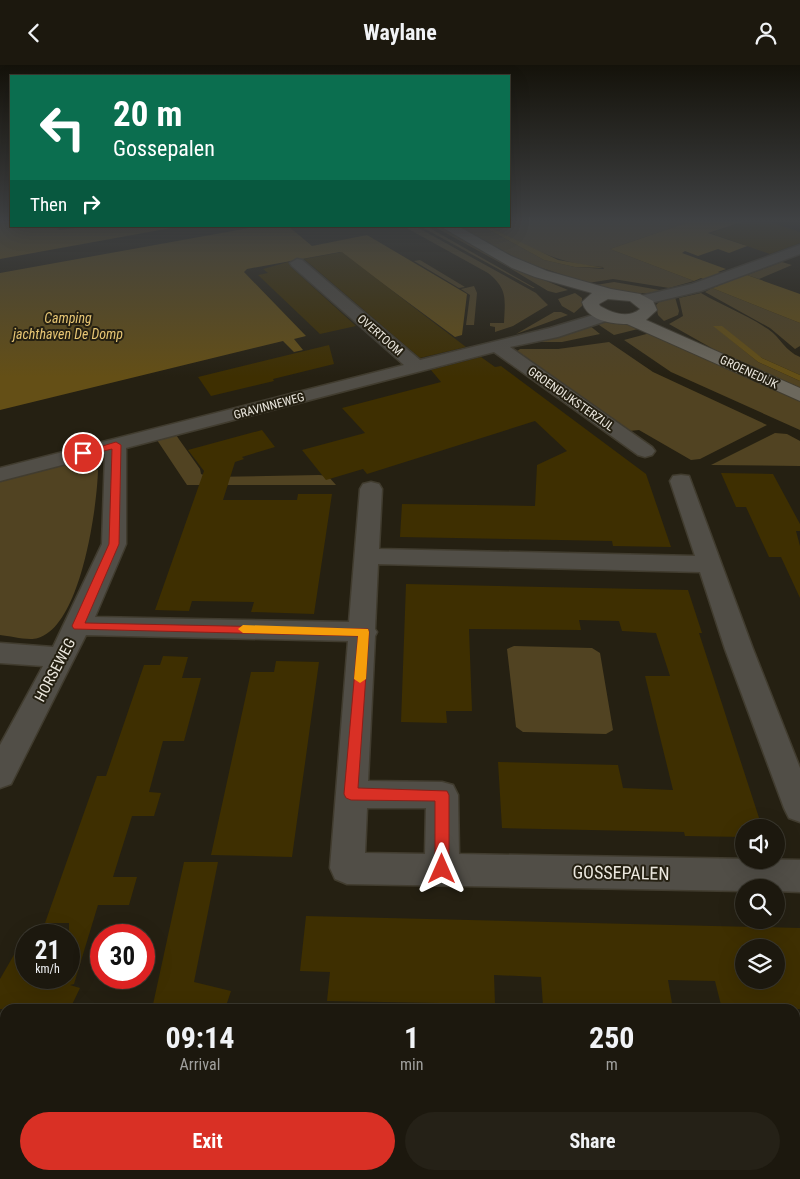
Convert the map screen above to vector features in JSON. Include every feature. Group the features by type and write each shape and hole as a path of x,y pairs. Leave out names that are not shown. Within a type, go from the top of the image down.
{"main road":[{"path":"539,273 544,278 629,319 644,307"},
{"name":"GROENEDIJK","path":"600,305 626,295 698,347"},
{"name":"GROENEDIJK","path":"629,319 680,342 698,347 800,395"}],"street":[{"name":"OVERTOOM","path":"309,273 417,367"},
{"path":"644,307 734,273"},
{"name":"GRAVINNEWEG","path":"0,475 538,335 552,333 600,305"},
{"name":"GROENDIJKSTERZIJL","path":"497,346 645,451"},
{"name":"HORSEWEG","path":"0,775 78,626 114,544 116,445"},
{"path":"681,481 739,649 800,808"},
{"name":"GOSSEPALEN","path":"371,489 366,556 364,632 347,868 800,876"},
{"path":"366,556 709,564"},
{"path":"78,626 364,632"},
{"path":"0,653 61,657"},
{"path":"351,794 442,795 442,869"}],"shaded area":[{"path":"434,273 442,273 465,287 459,288"},
{"path":"488,273 500,273 536,293 548,305 513,326 495,332 495,327 490,326 490,323 504,323 504,295 499,284"},
{"path":"506,273 535,288 533,288"},
{"path":"518,273 527,273 568,290 556,293 548,291"},
{"path":"557,273 673,273 694,281 669,288 613,279 588,283"},
{"path":"752,273 773,273 759,279 747,275"},
{"path":"614,282 665,291 630,293 596,285"},
{"path":"474,286 477,293 474,325 466,325 470,295 461,289"},
{"path":"712,288 800,323 800,346 795,349 770,328 705,292"},
{"path":"575,293 582,298 582,306 574,313 562,306 558,299"},
{"path":"701,293 768,329 790,351 800,357 800,375 762,358 714,326 758,362 800,381 800,390 731,359 669,324 683,316 679,298"},
{"path":"675,297 679,311 678,315 664,321 658,315 656,305 661,300"},
{"path":"554,312 568,315 516,334"},
{"path":"618,321 642,328 614,335 596,323"},
{"path":"589,325 600,334 562,342 534,342"},
{"path":"650,333 800,400 800,430 671,372 624,340"},
{"path":"609,342 653,372 767,425 700,459 691,460 639,430 629,431 516,352 520,349 558,349"},
{"path":"775,433 787,434 800,441 800,466 711,465"},
{"path":"176,435 200,469 201,474 209,477 319,475 328,476 336,485 187,485 157,440"},
{"path":"71,461 81,461 98,470 90,537 76,590 65,612 53,629 38,638 24,639 0,635 0,480"},
{"path":"514,646 592,648 600,653 613,730 606,734 523,732 516,727 507,649"}],"water":[{"name":"Camping jachthaven De Domp","path":"0,273 245,273 306,336 294,339 303,350 294,352 283,341 0,410"},
{"name":"Camping jachthaven De Domp","path":"368,273 431,273 467,294 462,335 455,337"},
{"path":"673,273 720,273 735,279 747,275 800,294 800,323 712,288 718,286 701,278 694,281"},
{"path":"713,326 722,326 762,358 800,375 800,381 758,362"}],"building":[{"path":"298,273 356,326 320,334 258,275"},
{"path":"320,273 369,273 466,347 420,358"},
{"path":"329,345 334,364 273,379 274,381 211,396 198,377"},
{"path":"481,357 495,367 501,366 646,474 671,547 613,546 612,541 400,537 402,504 535,506 537,465 567,451 535,421 367,474 363,469 326,480 302,450 365,433 342,408 441,382 431,370"},
{"path":"262,430 275,447 242,457 244,459 235,462 223,500 297,500 298,494 332,494 314,614 251,612 254,602 192,601 189,611 155,610 204,471 188,450"},
{"path":"721,473 773,474 800,524 800,531 796,531 800,546 800,598 781,557 769,557 746,507 736,507"},
{"path":"406,584 688,590 702,633 699,633 759,819 735,819 735,837 685,836 684,832 502,828 498,762 618,765 623,788 673,790 645,676 670,676 656,633 622,631 619,621 579,620 581,630 469,629 472,711 446,711 447,723 401,722"},
{"path":"163,656 188,657 182,678 201,678 184,741 163,741 149,792 161,793 154,816 132,816 113,877 137,877 129,905 98,905 92,924 90,924 90,931 80,964 80,924 45,923 97,776 106,776 144,665 160,665"},
{"path":"276,661 319,662 292,857 211,855 251,672 274,672"},
{"path":"184,862 218,862 194,982 231,991 227,1004 153,1004"},
{"path":"306,916 735,926 735,929 800,928 800,1004 721,1004 715,981 668,980 672,1004 543,1004 541,977 494,975 495,1004 327,1001 330,972 300,971"},
{"path":"15,953 15,989 80,989 72,1004 0,1004 0,979"}],"slow traffic":[{"path":"243,629 364,632 360,679"}],"route":[{"path":"83,453 116,445 114,544 78,626 364,632 351,794 442,795 442,869"}]}
